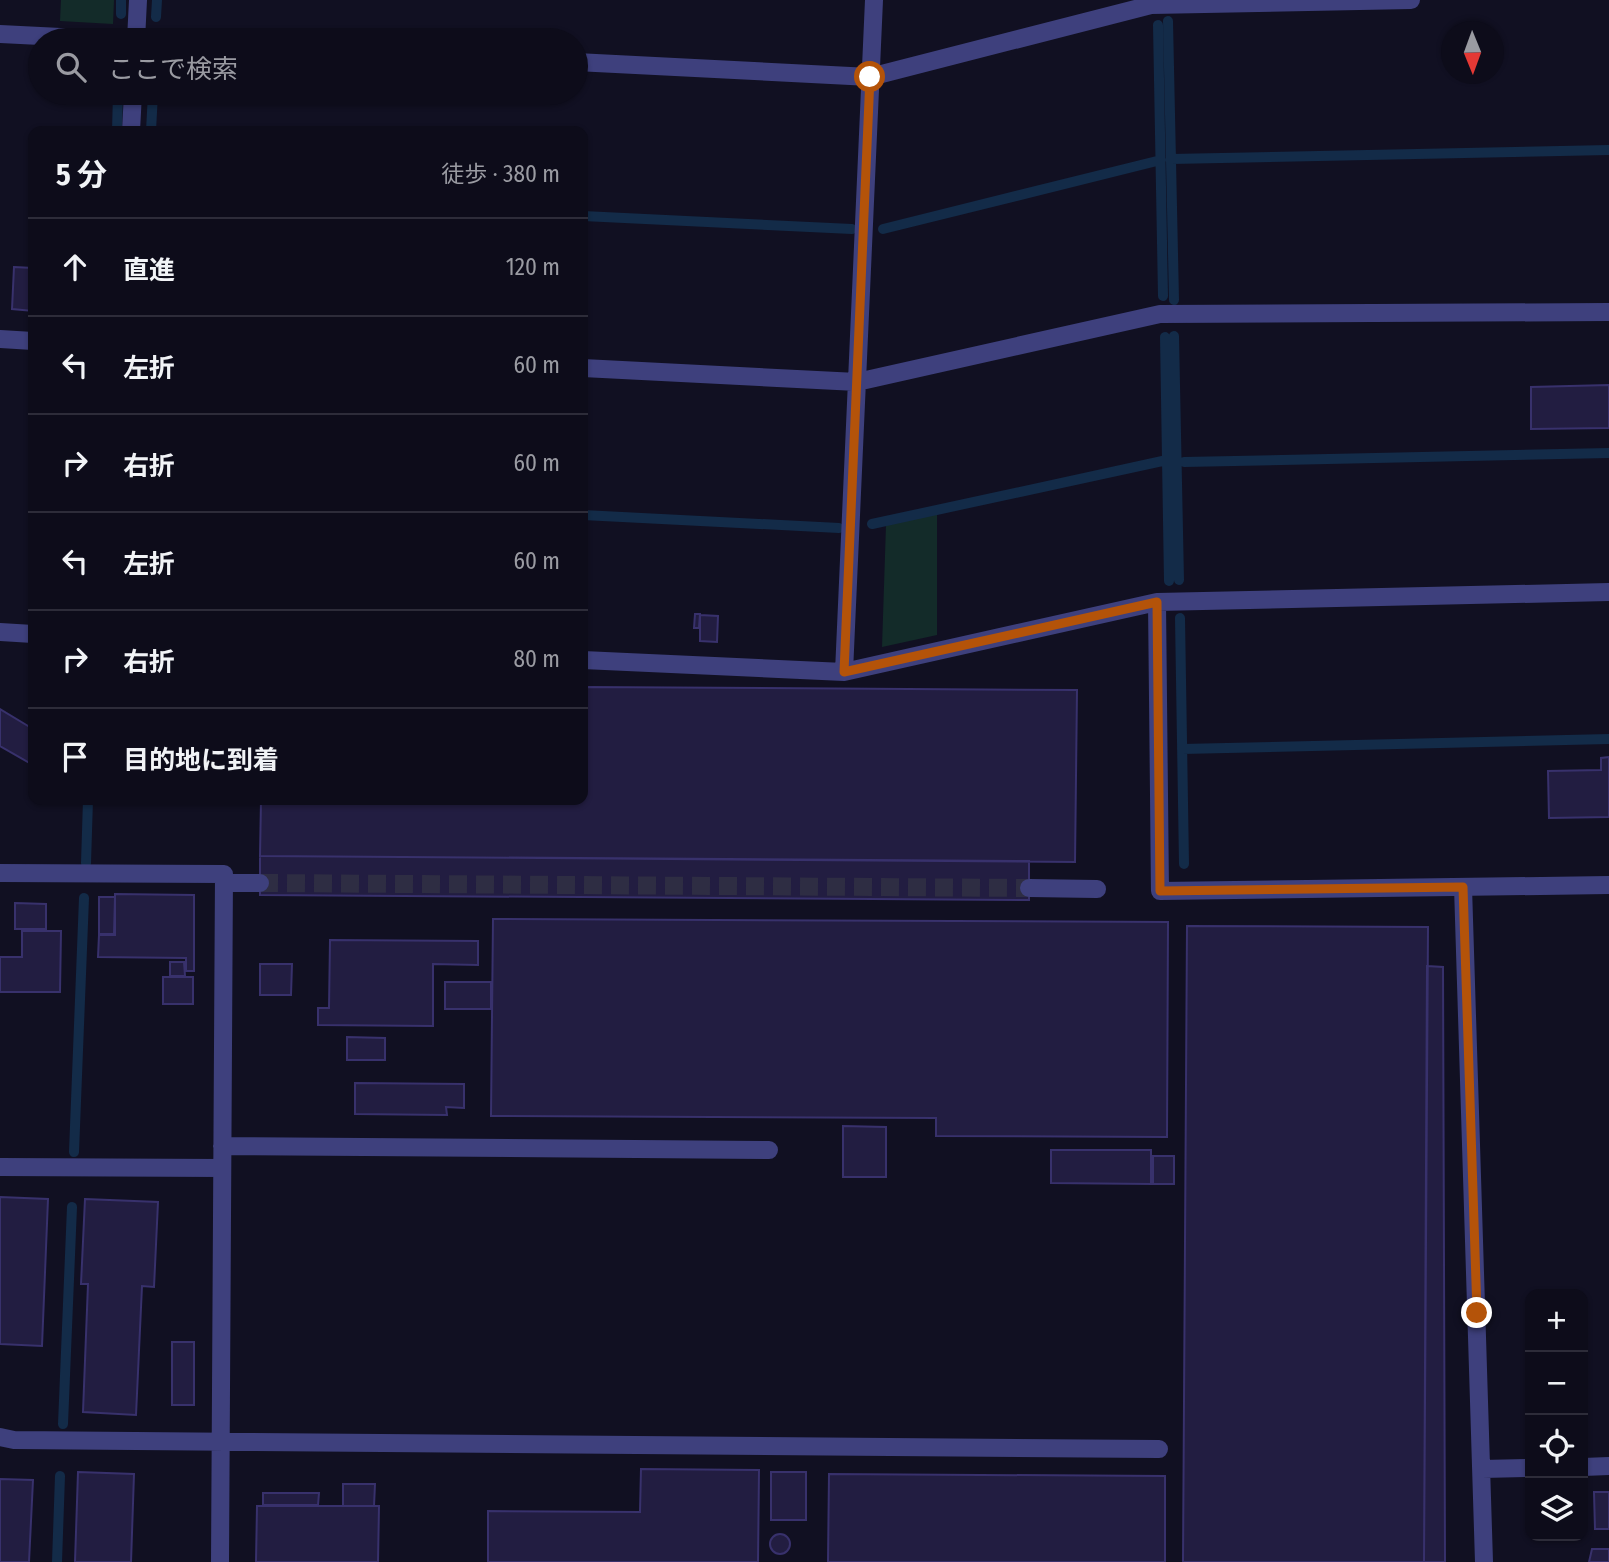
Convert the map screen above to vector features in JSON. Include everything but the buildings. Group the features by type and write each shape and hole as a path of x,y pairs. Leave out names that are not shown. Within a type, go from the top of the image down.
{"street":[{"path":"137,28 138,0"},
{"path":"844,672 874,0"},
{"path":"588,63 870,77 1151,5 1411,0"},
{"path":"0,34 28,35"},
{"path":"131,126 132,105"},
{"path":"588,368 857,382 1160,314 1609,312"},
{"path":"0,339 28,341"},
{"path":"588,660 844,672 1157,602 1609,592"},
{"path":"1157,602 1160,891 1609,885"},
{"path":"0,632 28,634"},
{"path":"0,873 224,874 220,1562"},
{"path":"224,883 260,883"},
{"path":"1463,887 1485,1562"},
{"path":"1029,888 1097,888"},
{"path":"222,1146 769,1150"},
{"path":"0,1167 222,1168"},
{"path":"0,1437 14,1440 1159,1449"},
{"path":"1588,1467 1609,1466"},
{"path":"1482,1469 1525,1468"}],"green space":[{"path":"61,0 114,0 113,24 60,21"},
{"path":"937,514 937,635 882,647 886,525"}],"waterway":[{"path":"121,0 121,14"},
{"path":"156,17 157,0"},
{"path":"1168,21 1174,300"},
{"path":"1158,25 1163,296"},
{"path":"117,126 118,105"},
{"path":"151,126 152,105"},
{"path":"1171,159 1609,150"},
{"path":"883,229 1161,160"},
{"path":"588,216 852,229"},
{"path":"1174,336 1179,580"},
{"path":"1165,337 1169,581"},
{"path":"1184,462 1609,453"},
{"path":"872,524 1167,460"},
{"path":"588,515 839,528"},
{"path":"1180,618 1184,864"},
{"path":"1182,749 1609,739"},
{"path":"86,863 88,805"},
{"path":"74,1152 84,898"},
{"path":"63,1424 72,1207"},
{"path":"57,1562 60,1476"}],"tunnel":[{"path":"260,883 1029,888"}],"route":[{"path":"870,77 844,672 1157,602 1160,891 1463,887 1477,1313"}]}
